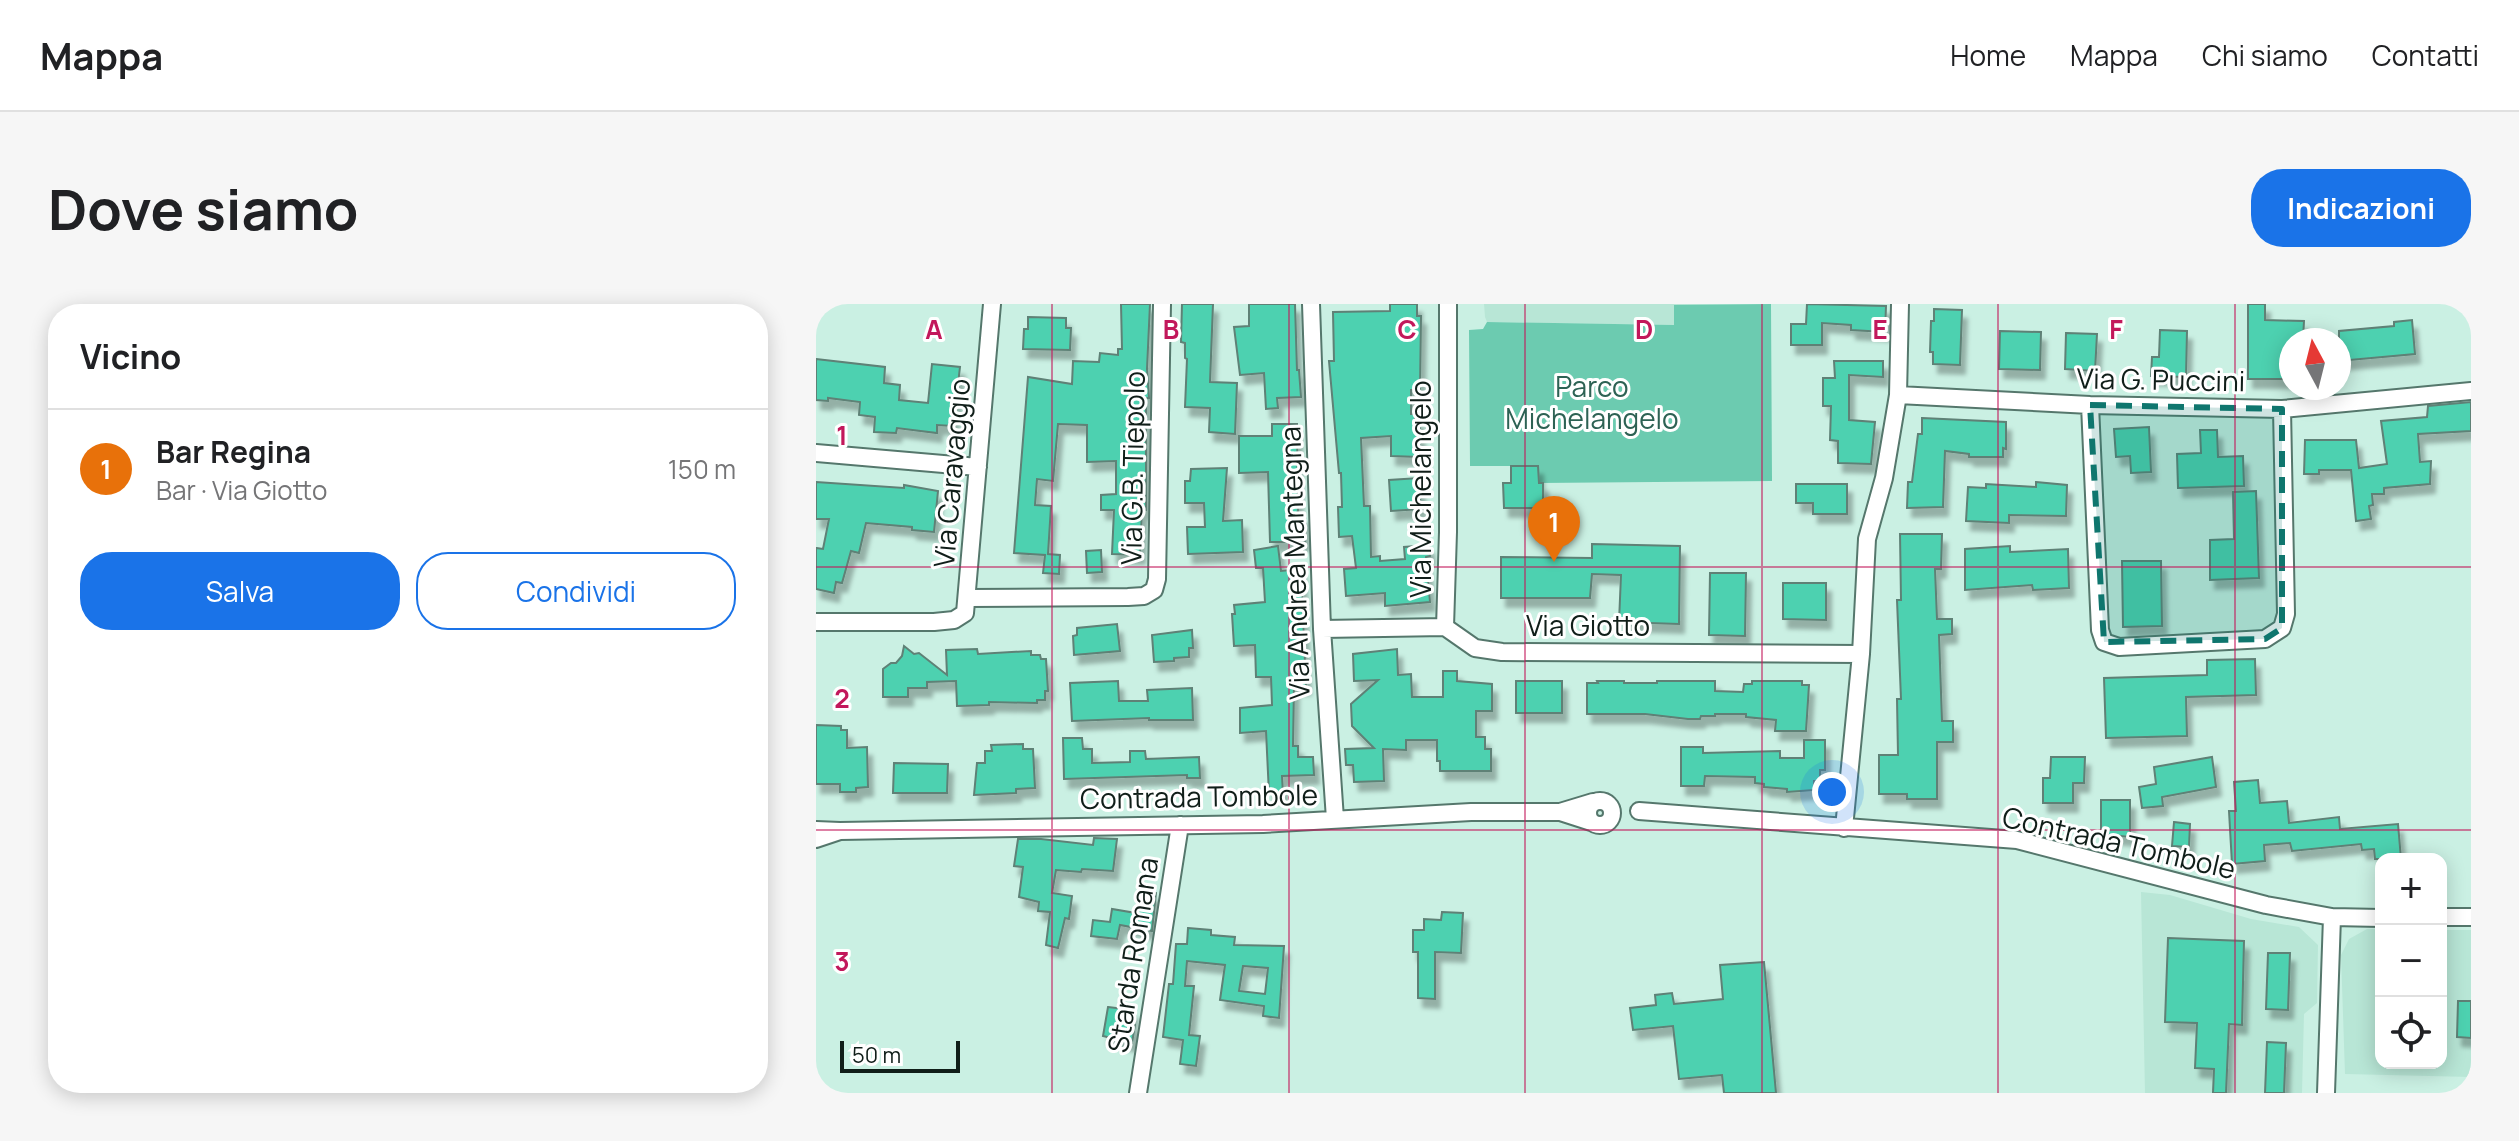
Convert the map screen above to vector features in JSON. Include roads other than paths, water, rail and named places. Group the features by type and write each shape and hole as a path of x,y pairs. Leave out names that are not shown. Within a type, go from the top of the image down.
{"street":[{"name":"Via Caravaggio","path":"968,598 992,304"},
{"name":"Via G.B. Tiepolo","path":"968,598 1128,597 1144,596 1154,590 1157,579 1162,304"},
{"name":"Via Andrea Mantegna","path":"1311,304 1322,629 1335,819"},
{"name":"Via Michelangelo","path":"1445,627 1448,304"},
{"path":"1844,828 1861,654 1867,539 1884,478 1898,395 1900,304"},
{"name":"Via G. Puccini","path":"1898,395 2090,405 2282,409 2471,391"},
{"path":"2090,405 2100,630 2104,642 2119,647 2265,639 2282,628 2286,614 2282,409"},
{"path":"816,453 978,467"},
{"path":"816,622 954,620 965,613 968,598"},
{"path":"1322,629 1445,627"},
{"name":"Via Giotto","path":"1445,627 1475,648 1502,652 1861,654"},
{"path":"1599,802 1587,812 1599,823"},
{"name":"Contrada Tombole","path":"816,830 1263,824 1471,812 1560,812 1599,802 1639,811 2017,840 2266,905 2332,917 2375,918"},
{"name":"Contrada Tombole","path":"1560,812 1599,823 1639,811"},
{"name":"Starda Romana","path":"1138,1093 1180,825"},
{"name":"Contrada Tombole","path":"816,839 840,831"},
{"path":"2326,1093 2332,917"},
{"path":"2447,917 2471,917"}],"place":[{"name":"Bar Regina","path":"1554,562"}],"park label":[{"name":"Parco Michelangelo","path":"1592,403"}]}
